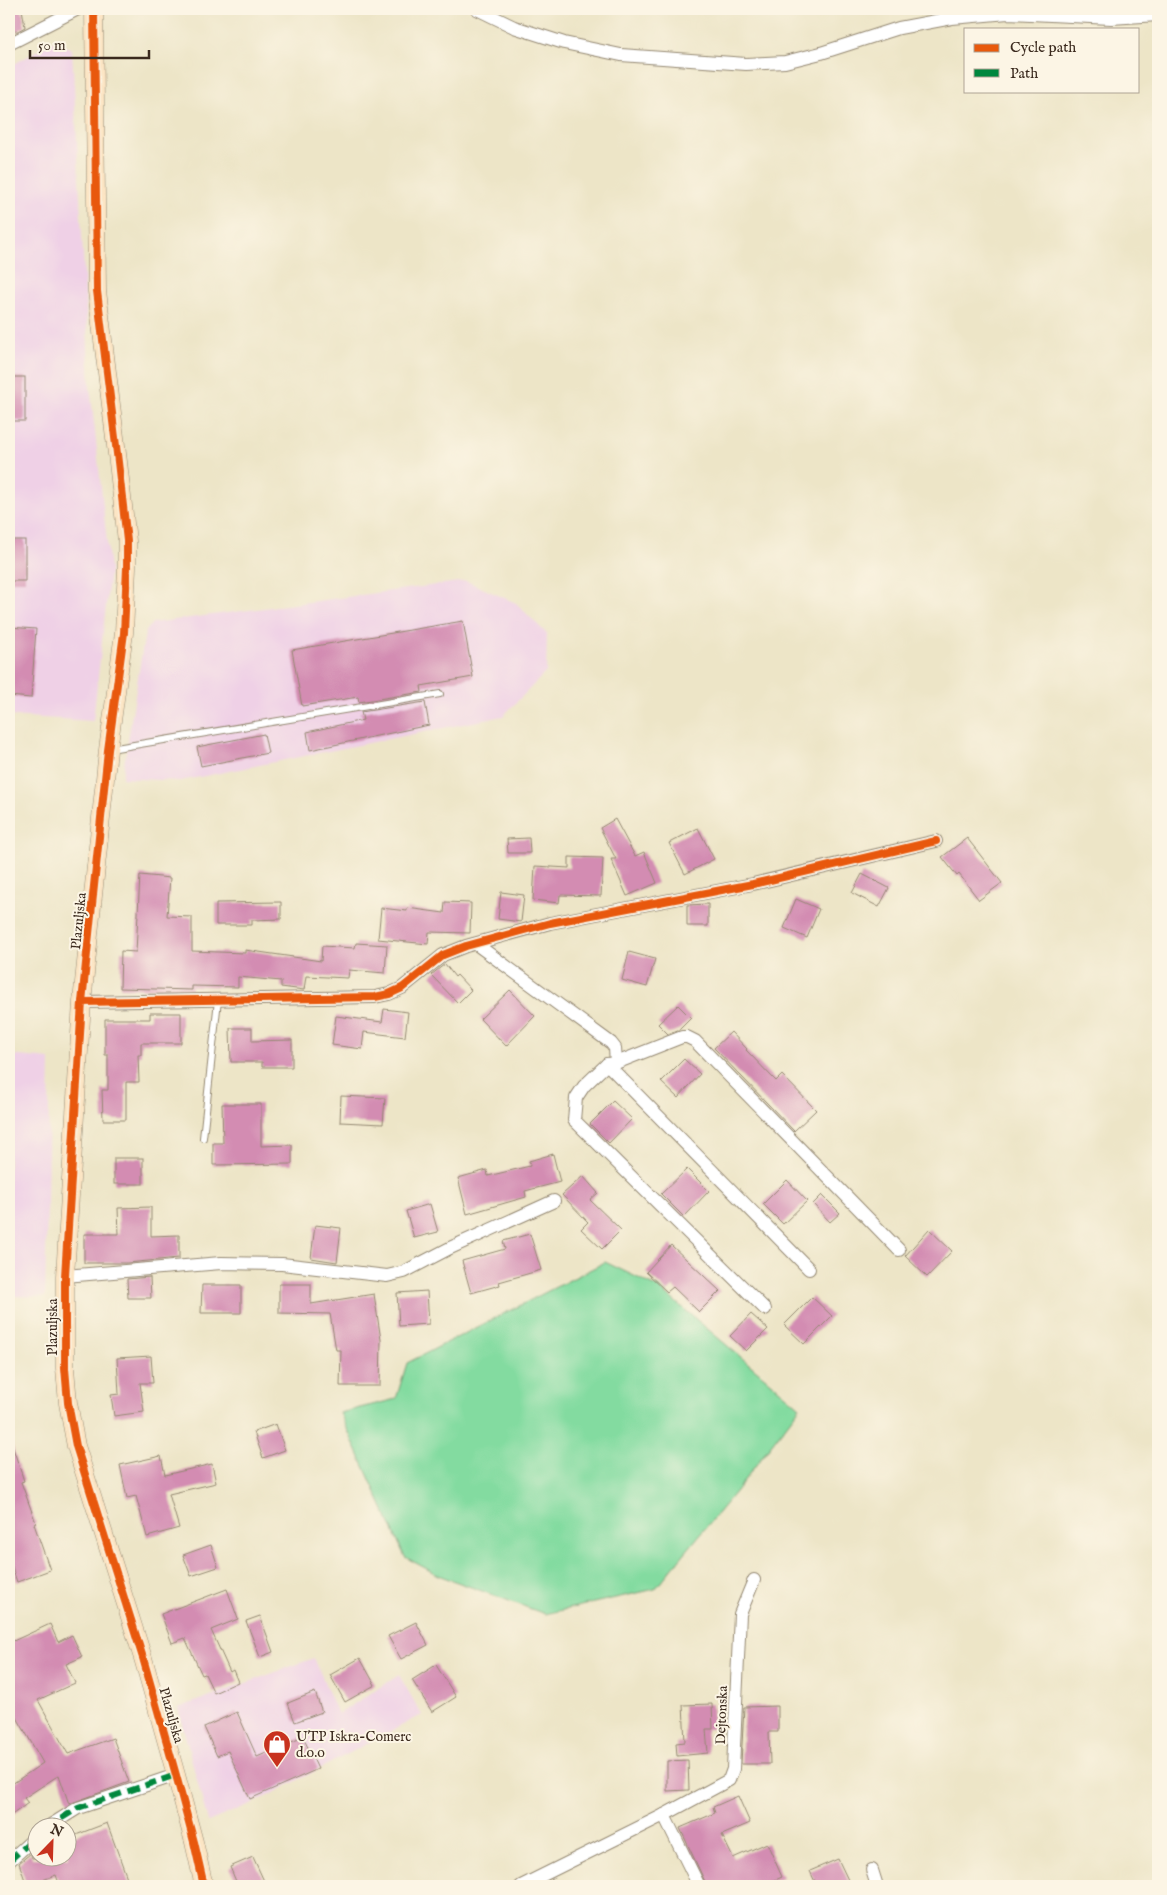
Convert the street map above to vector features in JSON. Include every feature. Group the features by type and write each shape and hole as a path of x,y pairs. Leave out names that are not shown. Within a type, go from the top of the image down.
{"main road":[{"name":"Plazuljska","path":"94,9 97,291 127,541 128,567 124,633 108,750 82,1002 65,1276 64,1368 76,1446 142,1658 176,1775 204,1886"}],"street":[{"path":"9,44 78,9"},
{"path":"477,9 514,26 564,43 621,55 746,64 785,62 821,53 899,28 952,18 1008,14 1111,18 1158,16"},
{"path":"82,1002 375,997 389,994 402,988 443,955 550,923 753,884 936,841"},
{"path":"476,944 611,1043 615,1048 612,1063"},
{"path":"765,1309 574,1120 576,1098 584,1086 612,1063 682,1037 687,1037 694,1041 899,1250"},
{"path":"612,1063 809,1269"},
{"path":"65,1276 221,1263 282,1264 387,1276 404,1272 450,1248 554,1201"},
{"name":"Dejtonska","path":"521,1886 664,1816 729,1780 732,1774 740,1614 754,1580"},
{"path":"62,1818 78,1808 176,1775"},
{"path":"664,1816 699,1886"},
{"path":"9,1861 28,1844"},
{"path":"872,1870 877,1886"}],"lane":[{"path":"108,750 440,694"},
{"path":"203,1138 218,1000"}],"shaded area":[{"path":"53,42 72,49 90,386 110,570 93,721 9,716 9,67"},
{"path":"466,581 516,603 547,634 546,672 503,716 180,781 122,778 145,633 152,623"},
{"path":"9,1055 50,1059 45,1297 9,1296"},
{"path":"314,1658 338,1714 399,1675 422,1715 260,1800 208,1822 178,1708"}],"green space":[{"path":"605,1262 659,1288 800,1407 736,1491 655,1589 545,1614 438,1575 405,1557 340,1413 396,1399 407,1363"}],"building":[{"path":"9,9 22,9 25,27 18,31 9,32"},
{"path":"9,377 25,377 25,421 9,421"},
{"path":"9,540 25,540 25,581 9,581"},
{"path":"463,621 473,677 421,686 422,692 359,702 358,697 302,706 292,650"},
{"path":"9,627 36,629 31,698 9,696"},
{"path":"425,702 429,725 310,750 307,732 363,720 361,712"},
{"path":"264,734 268,753 201,766 197,747"},
{"path":"615,819 635,856 644,852 657,883 627,896 611,859 616,859 600,828"},
{"path":"698,828 714,859 685,874 669,843"},
{"path":"529,838 530,853 508,853 507,839"},
{"path":"967,838 1002,883 979,900 959,874 957,876 942,857"},
{"path":"569,857 603,858 601,896 560,895 559,903 533,900 535,866 569,868"},
{"path":"862,874 889,888 879,907 852,893"},
{"path":"140,875 170,878 167,916 192,917 192,951 245,953 245,950 321,961 322,946 355,948 356,943 387,945 385,973 349,970 348,978 306,976 304,990 281,987 281,981 238,977 238,987 192,986 192,990 120,988 121,951 136,952"},
{"path":"501,892 524,895 521,922 498,919"},
{"path":"796,899 819,909 807,938 784,928"},
{"path":"281,902 281,919 252,920 252,925 216,925 216,903"},
{"path":"445,902 471,903 470,933 429,932 428,944 378,939 381,908 407,911 407,908 444,913"},
{"path":"708,904 708,926 687,926 687,905"},
{"path":"629,952 655,959 647,987 622,980"},
{"path":"445,964 455,977 457,975 471,990 458,1003 431,975"},
{"path":"510,990 535,1016 506,1046 480,1019"},
{"path":"678,1005 691,1018 680,1029 668,1034 658,1024"},
{"path":"384,1009 408,1012 405,1037 364,1032 362,1049 332,1045 336,1016 382,1022"},
{"path":"150,1013 181,1013 181,1043 141,1043 141,1055 138,1055 139,1082 126,1082 126,1120 103,1120 102,1090 108,1090 108,1055 105,1055 105,1019 150,1019"},
{"path":"230,1028 252,1028 252,1041 292,1040 292,1067 262,1067 262,1062 231,1062"},
{"path":"731,1032 776,1081 782,1075 816,1110 794,1131 714,1048"},
{"path":"684,1059 700,1074 678,1098 661,1082"},
{"path":"341,1096 385,1098 383,1124 340,1122"},
{"path":"613,1101 632,1119 609,1143 590,1124"},
{"path":"222,1104 261,1104 261,1146 292,1145 292,1164 213,1165 213,1143 223,1143"},
{"path":"553,1154 560,1182 525,1191 526,1197 467,1214 458,1178 487,1170 488,1176 530,1166 529,1161"},
{"path":"114,1158 143,1158 143,1184 114,1184"},
{"path":"687,1169 709,1191 684,1217 661,1194"},
{"path":"583,1176 598,1193 590,1200 621,1230 602,1249 581,1229 588,1222 562,1195"},
{"path":"787,1180 807,1201 783,1224 763,1204"},
{"path":"822,1195 840,1213 830,1222 813,1204"},
{"path":"430,1204 438,1232 414,1238 406,1211"},
{"path":"151,1207 151,1236 179,1235 179,1258 127,1263 84,1263 84,1234 119,1234 118,1208"},
{"path":"315,1225 341,1228 337,1262 311,1258"},
{"path":"929,1229 952,1251 927,1277 905,1256"},
{"path":"530,1234 541,1270 499,1282 500,1285 471,1293 462,1261 505,1249 503,1241"},
{"path":"671,1245 720,1291 699,1312 673,1287 667,1292 646,1272"},
{"path":"150,1277 151,1298 128,1298 127,1279"},
{"path":"279,1284 311,1284 311,1304 374,1294 381,1340 380,1386 340,1386 341,1350 336,1350 330,1314 279,1313"},
{"path":"202,1285 241,1285 241,1313 201,1313"},
{"path":"427,1291 429,1324 399,1326 397,1293"},
{"path":"812,1297 832,1316 804,1344 784,1325"},
{"path":"751,1314 768,1329 746,1351 730,1336"},
{"path":"151,1356 153,1383 140,1383 144,1412 114,1416 111,1395 119,1394 117,1358"},
{"path":"276,1424 285,1450 263,1458 254,1432"},
{"path":"11,1442 24,1481 21,1482 50,1570 17,1582 9,1558 9,1443"},
{"path":"161,1456 165,1475 212,1464 216,1483 169,1494 179,1528 147,1537 136,1496 127,1498 120,1465"},
{"path":"211,1545 218,1567 191,1576 183,1555"},
{"path":"227,1589 238,1619 211,1630 230,1672 233,1670 238,1682 214,1693 205,1674 202,1675 185,1638 172,1643 161,1614"},
{"path":"260,1616 273,1652 260,1657 246,1621"},
{"path":"416,1622 428,1645 401,1659 388,1636"},
{"path":"50,1624 58,1642 72,1635 82,1657 66,1664 75,1683 38,1700 68,1754 113,1738 129,1782 69,1804 59,1775 24,1798 28,1803 9,1817 9,1786 43,1763 15,1714 9,1717 9,1643"},
{"path":"360,1658 375,1685 345,1702 330,1675"},
{"path":"436,1665 456,1697 432,1712 412,1680"},
{"path":"315,1692 322,1712 295,1722 288,1703"},
{"path":"712,1704 713,1729 706,1729 708,1753 677,1756 676,1743 685,1742 683,1705"},
{"path":"778,1706 778,1732 769,1732 770,1764 741,1764 744,1707"},
{"name":"UTP Iskra-Comerc d.o.o","path":"237,1712 257,1757 303,1737 318,1769 250,1799 228,1751 217,1756 204,1727"},
{"path":"688,1760 689,1790 667,1791 667,1761"},
{"path":"738,1796 750,1823 722,1835 733,1858 767,1843 782,1877 762,1886 707,1886 680,1828 715,1813 713,1807"},
{"path":"107,1823 130,1886 60,1886 56,1875 27,1886 19,1863 28,1856 28,1868 78,1868 78,1834"},
{"path":"253,1857 264,1881 251,1886 238,1886 230,1867"},
{"path":"838,1859 849,1882 840,1886 817,1886 810,1871"}],"marked path":[{"path":"62,1818 78,1808 176,1775"},
{"path":"9,1861 28,1844"}],"cycle path":[{"path":"94,9 97,291 127,541 127,567 124,633 108,750 82,1002 65,1276 65,1368 68,1403 76,1446 143,1658 194,1842 204,1886"},
{"path":"82,1002 375,997 389,994 402,988 443,955 466,946 550,923 753,884 936,841"}],"place":[{"name":"UTP Iskra-Comerc d.o.o","path":"277,1768"}]}
